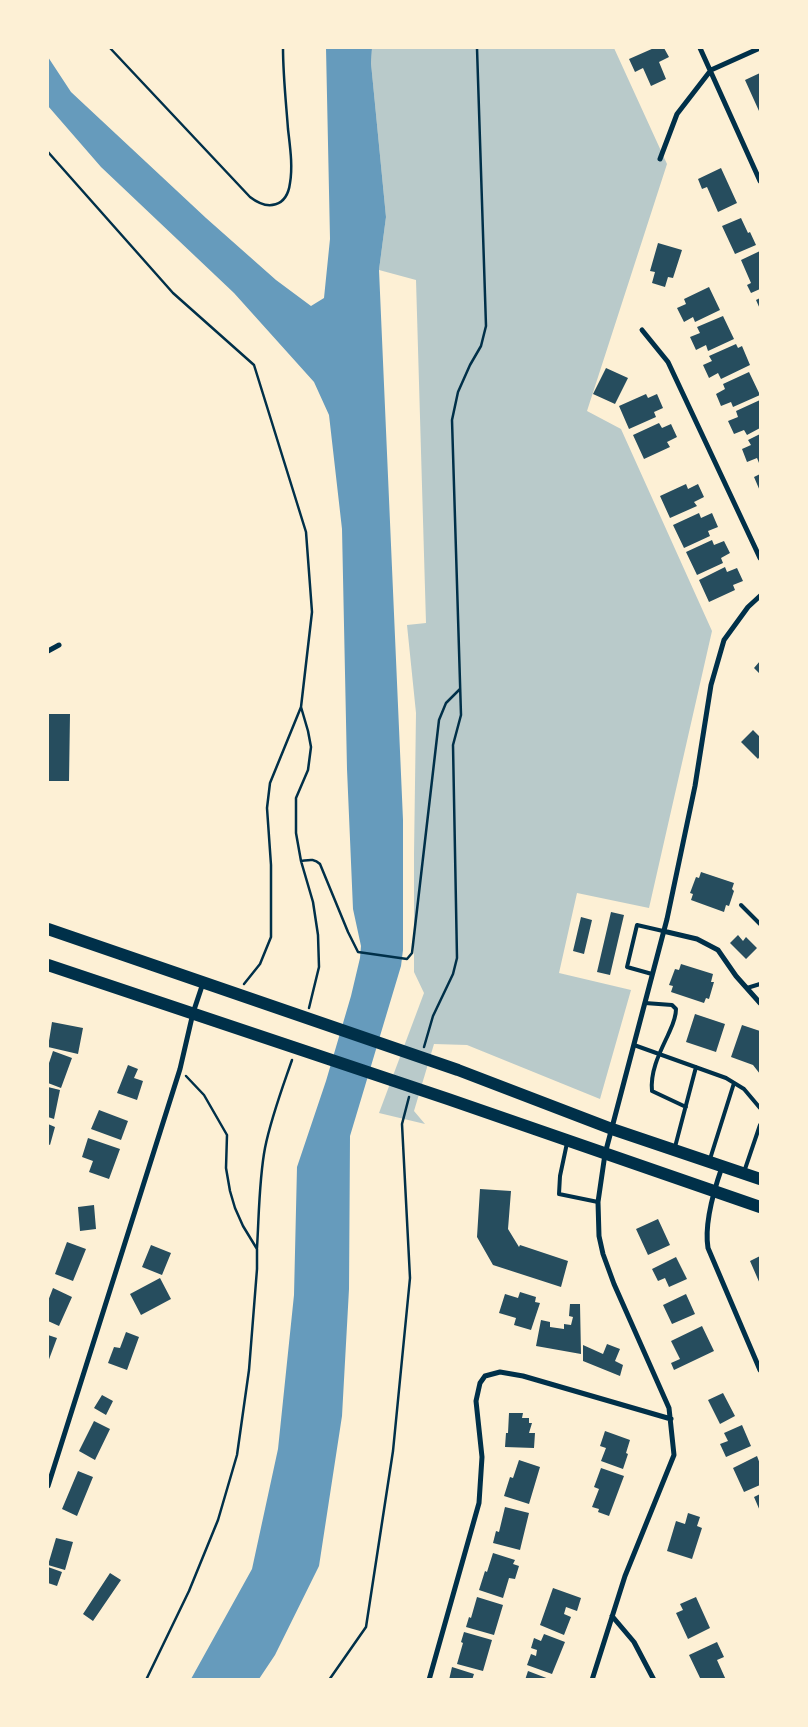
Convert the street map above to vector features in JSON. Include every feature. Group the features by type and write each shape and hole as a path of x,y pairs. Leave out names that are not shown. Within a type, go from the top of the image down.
{"main road":[{"path":"48,929 458,1070 612,1129 760,1179"},
{"path":"48,968 193,1013 760,1207"}],"street":[{"path":"700,48 760,181"},
{"path":"660,159 677,114 711,70 760,48"},
{"path":"642,330 668,362 760,558"},
{"path":"592,1680 625,1576 674,1455 669,1408 614,1284 603,1254 599,1236 598,1202 605,1154 663,931 695,786 711,685 724,640 748,608 760,596"},
{"path":"48,651 59,646"},
{"path":"663,931 697,939 718,950 736,976 760,1003"},
{"path":"48,1486 180,1069 193,1013 203,982"},
{"path":"722,1166 714,1191 706,1237 708,1248 760,1370"},
{"path":"430,1680 479,1502 482,1457 476,1401 480,1383 485,1376 500,1372 523,1376 671,1419"},
{"path":"612,1616 634,1642 654,1680"}],"lane":[{"path":"741,905 760,924"},
{"path":"652,974 627,967 637,925 663,931"},
{"path":"746,988 760,984"},
{"path":"645,1003 672,1006 676,1009 676,1017 659,1054 651,1081 652,1091 686,1107"},
{"path":"634,1045 726,1078 744,1089 760,1108"},
{"path":"674,1150 696,1067"},
{"path":"709,1162 734,1083"},
{"path":"744,1174 760,1124"},
{"path":"567,1141 560,1176 559,1194 598,1202"}],"path":[{"path":"110,48 250,197 267,206 274,205 286,196 290,184 291,158 282,48"},
{"path":"423,1052 433,1016 453,974 457,958 453,745 461,714 452,420 458,392 481,346 486,326 477,48"},
{"path":"48,152 173,293 254,365 306,532 312,612 300,707 270,783 267,808 272,865 271,937 260,964 238,994"},
{"path":"301,861 311,859 316,860 320,864 358,952 407,959 412,953 439,720 446,703 460,689"},
{"path":"300,707 311,747 308,770 296,798 296,834 301,861 313,902 318,935 319,967 308,1012"},
{"path":"146,1680 189,1591 218,1520 237,1455 249,1370 257,1270 259,1206 265,1150 294,1054"},
{"path":"180,1069 204,1095 227,1134 226,1168 230,1191 239,1217 257,1249"},
{"path":"329,1680 366,1627 393,1451 410,1278 402,1124 410,1097"}],"shaded area":[{"path":"372,48 614,48 667,164 587,411 621,429 712,631 649,908 577,893 559,973 631,990 600,1099 467,1045 434,1044 414,1111 425,1124 379,1113 424,993 414,972 416,713 407,625 426,623 416,280 379,270 386,217 371,63"}],"water":[{"path":"326,48 372,48 371,63 386,217 379,270 403,820 403,950 401,966 350,1136 349,1289 342,1416 319,1566 275,1655 259,1679 191,1679 252,1569 278,1449 294,1295 297,1167 326,1081 360,958 361,946 353,909 347,769 342,529 329,415 314,382 234,293 101,167 48,106 48,57 71,92 206,218 276,280 311,306 324,298 330,239"}],"building":[{"path":"654,48 664,48 669,57 659,62 666,79 651,86 643,68 635,72 629,59"},
{"path":"760,73 760,111 759,111 745,80"},
{"path":"721,168 737,203 718,212 707,187 702,189 698,179"},
{"path":"741,218 756,245 735,254 722,226"},
{"path":"658,243 682,250 673,278 668,277 665,287 652,283 655,272 650,271"},
{"path":"760,251 760,289 751,293 747,285 751,283 741,260"},
{"path":"709,287 720,310 695,322 693,317 684,322 677,308 686,304 684,299"},
{"path":"760,298 760,309 756,300"},
{"path":"723,316 734,339 708,351 706,345 696,350 690,337 700,333 697,327"},
{"path":"736,344 738,348 742,346 750,365 721,379 718,373 709,378 703,365 712,361 709,356"},
{"path":"606,368 628,378 615,404 593,394"},
{"path":"749,372 760,395 733,407 731,402 721,406 716,394 725,389 723,384"},
{"path":"646,394 648,398 657,394 663,408 654,412 656,417 629,429 619,406"},
{"path":"760,400 760,428 747,435 744,430 734,434 728,421 738,417 736,411"},
{"path":"659,423 662,428 671,424 677,437 667,442 670,447 644,459 633,435"},
{"path":"760,434 760,462 757,458 747,462 742,449 751,445 748,440"},
{"path":"760,474 760,491 754,477"},
{"path":"686,484 688,489 698,484 704,497 694,502 697,506 670,518 660,496"},
{"path":"699,513 701,518 712,513 718,527 708,531 710,536 684,548 673,525"},
{"path":"712,540 714,545 724,541 730,553 721,558 723,563 697,575 686,552"},
{"path":"725,567 727,572 737,568 743,581 733,585 735,590 709,602 699,580"},
{"path":"760,661 760,674 754,668"},
{"path":"48,714 70,714 69,781 48,781"},
{"path":"753,730 760,737 760,756 758,759 741,742"},
{"path":"701,872 734,883 732,889 734,891 729,906 726,905 724,912 691,900 693,894 690,893 696,877 699,878"},
{"path":"611,912 624,915 610,975 597,972"},
{"path":"581,917 592,920 584,954 573,951"},
{"path":"738,935 743,941 746,937 757,948 746,959 730,943"},
{"path":"681,964 713,974 711,982 714,982 709,999 706,998 704,1003 671,992 673,986 669,985 675,969 679,970"},
{"path":"695,1014 725,1024 716,1052 686,1042"},
{"path":"52,1022 83,1028 78,1054 48,1047"},
{"path":"742,1025 760,1031 760,1074 753,1065 731,1057"},
{"path":"53,1051 72,1058 61,1088 48,1083 48,1066"},
{"path":"128,1065 138,1069 134,1078 143,1081 137,1100 117,1093"},
{"path":"48,1087 60,1090 54,1119 48,1117"},
{"path":"99,1110 128,1121 121,1140 91,1129"},
{"path":"48,1124 55,1127 50,1145 48,1144"},
{"path":"88,1138 120,1149 109,1179 89,1172 93,1161 82,1157"},
{"path":"480,1189 511,1191 508,1229 519,1247 520,1245 568,1261 561,1287 493,1265 477,1237"},
{"path":"94,1205 96,1229 80,1231 78,1207"},
{"path":"658,1219 670,1245 648,1255 636,1229"},
{"path":"67,1242 86,1249 73,1281 55,1274"},
{"path":"151,1245 171,1253 162,1275 142,1267"},
{"path":"760,1256 760,1284 750,1261"},
{"path":"676,1257 687,1279 669,1287 665,1278 658,1281 652,1269"},
{"path":"160,1278 171,1299 141,1315 130,1294"},
{"path":"53,1288 72,1297 59,1326 48,1321 48,1301"},
{"path":"520,1292 536,1297 535,1302 540,1303 531,1330 514,1325 516,1318 499,1313 505,1294 518,1298"},
{"path":"686,1294 695,1314 672,1324 663,1305"},
{"path":"570,1304 580,1304 581,1354 536,1346 541,1320 550,1322 550,1327 564,1329 564,1324 571,1325 573,1317 569,1316"},
{"path":"702,1326 714,1351 674,1370 671,1363 680,1359 671,1341"},
{"path":"126,1332 139,1337 127,1370 108,1363 114,1347 120,1348"},
{"path":"48,1335 57,1338 48,1362"},
{"path":"607,1344 620,1349 615,1361 623,1365 620,1376 583,1361 583,1345 603,1354"},
{"path":"723,1393 735,1416 720,1424 708,1400"},
{"path":"102,1395 113,1401 106,1415 94,1408"},
{"path":"509,1413 523,1413 522,1418 529,1418 529,1423 532,1423 529,1433 535,1433 534,1448 505,1447"},
{"path":"94,1421 110,1429 95,1460 79,1451"},
{"path":"742,1425 751,1446 726,1457 720,1444 728,1441 724,1433"},
{"path":"605,1431 630,1440 623,1469 601,1461 606,1448 600,1446"},
{"path":"757,1456 760,1464 760,1485 744,1492 733,1468"},
{"path":"519,1460 540,1467 529,1504 504,1496 510,1477 513,1478"},
{"path":"601,1468 624,1476 609,1516 598,1512 599,1509 592,1507 599,1489 594,1487"},
{"path":"78,1471 93,1477 77,1516 62,1509"},
{"path":"760,1494 760,1511 754,1497"},
{"path":"505,1507 529,1513 520,1550 493,1543 496,1531 499,1532"},
{"path":"688,1513 700,1517 697,1526 702,1528 692,1559 667,1551 676,1521 685,1524"},
{"path":"56,1538 73,1542 65,1570 48,1565"},
{"path":"493,1553 515,1560 513,1564 519,1566 515,1579 509,1578 503,1598 479,1590"},
{"path":"48,1567 62,1572 57,1586 48,1583"},
{"path":"110,1573 121,1580 93,1621 83,1614"},
{"path":"553,1588 581,1598 577,1611 566,1607 564,1614 571,1617 564,1635 540,1625"},
{"path":"477,1597 503,1605 494,1635 466,1627 469,1617 471,1618"},
{"path":"696,1597 710,1628 688,1639 676,1613 683,1610 680,1604"},
{"path":"464,1632 492,1640 483,1671 457,1664"},
{"path":"544,1634 565,1642 552,1674 527,1665 531,1654 536,1656 537,1650 531,1648 534,1638 541,1641"},
{"path":"717,1642 724,1657 717,1660 726,1680 701,1680 689,1655"},
{"path":"452,1667 474,1674 472,1680 449,1680"},
{"path":"528,1671 549,1679 549,1680 525,1680"}]}
